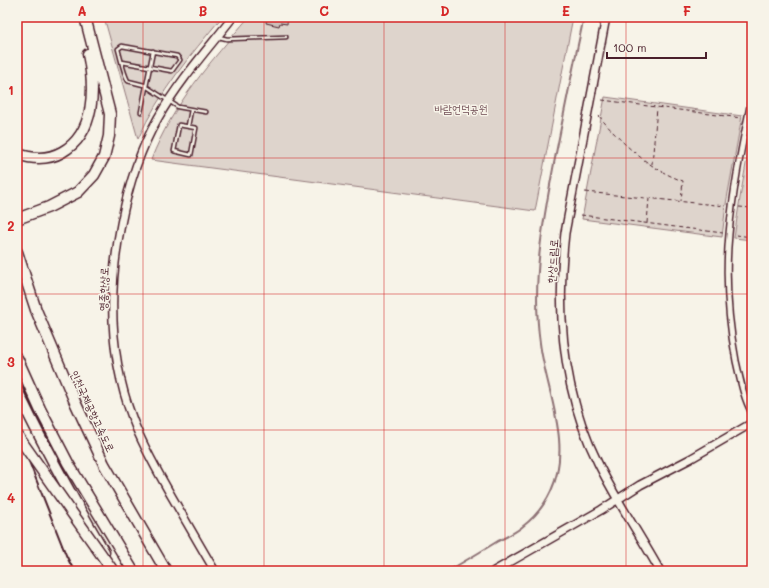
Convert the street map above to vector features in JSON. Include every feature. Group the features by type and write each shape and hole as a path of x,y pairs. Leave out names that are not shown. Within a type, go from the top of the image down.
{"highway":[{"path":"17,154 28,157 42,158 56,155 68,148 77,140 84,130 88,118 92,86 90,64 79,17"},
{"path":"17,219 49,207 78,192 94,175 104,157 109,136 110,114 85,17"},
{"name":"인천국제공항고속도로","path":"17,252 36,310 74,402 104,464 166,571"},
{"path":"17,358 40,409 68,463 133,571"},
{"path":"17,390 31,421 62,479 114,571"},
{"path":"17,435 114,571"}],"street":[{"name":"영종한상로","path":"215,571 152,462 133,421 119,372 113,328 112,305 117,245 129,189 145,144 168,101 180,83 233,17"},
{"name":"한상드림로","path":"606,17 565,233 561,268 560,313 563,345 568,375 582,425 598,463 660,571"},
{"path":"752,96 731,212 727,257 727,284 729,313 735,356 745,399 752,413"},
{"path":"494,571 618,500 640,485 690,459 752,423"}],"lane":[{"path":"217,36 227,39 286,37"},
{"path":"122,62 172,71 180,60 177,56 122,46 118,48 122,62 128,81 146,87 178,107 206,112"},
{"path":"141,112 153,51"},
{"path":"188,126 191,110"},
{"path":"179,125 188,126 196,128 191,155 174,152 179,125"}],"path":[{"path":"602,100 743,119"},
{"path":"652,165 658,108"},
{"path":"599,116 631,150 652,165 683,181 681,202"},
{"path":"585,192 727,206"},
{"path":"647,224 649,198"},
{"path":"737,207 752,208"},
{"path":"581,215 724,233"},
{"path":"733,235 752,237"}],"green space":[{"path":"104,17 222,17 176,75 156,105 138,139"},
{"name":"바람언덕공원","path":"249,17 573,17 535,211 151,160 181,102 207,67"},
{"path":"605,97 742,116 726,204 722,237 582,219"},
{"path":"752,130 752,240 734,238"}],"building":[{"path":"267,17 288,17 287,24 280,23 279,26 266,23"}],"waterway":[{"path":"448,571 513,533 535,515 546,501 557,473 559,436 540,343 537,295 538,271 547,200 584,17"}],"railway":[{"path":"17,431 66,555 74,571"}]}
